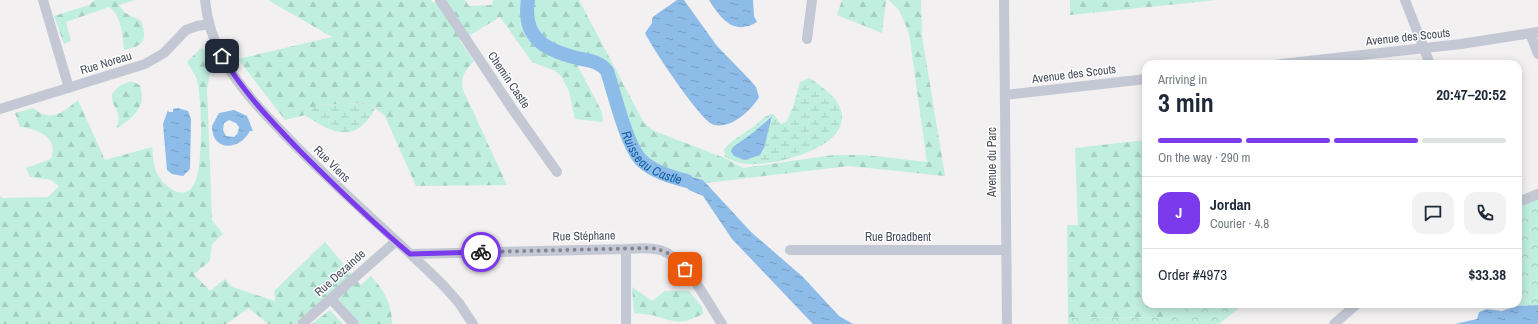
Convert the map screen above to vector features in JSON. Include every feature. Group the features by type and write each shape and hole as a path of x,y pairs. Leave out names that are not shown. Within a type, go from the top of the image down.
{"street":[{"path":"43,0 69,88"},
{"name":"Rue Viens","path":"205,0 209,24 217,46 228,66 263,112 336,187 410,254 450,293 473,324"},
{"name":"Chemin Castle","path":"440,0 511,107 557,172"},
{"path":"807,39 812,0"},
{"name":"Avenue du Parc","path":"1004,0 1007,324"},
{"path":"1405,0 1428,60"},
{"name":"Rue Noreau","path":"0,109 145,64 164,53 186,30 209,24"},
{"path":"1534,32 1538,54"},
{"name":"Avenue des Scouts","path":"1319,60 1423,49 1534,32"},
{"name":"Avenue des Scouts","path":"1005,95 1142,79"},
{"path":"1522,200 1538,194"},
{"name":"Rue Dezainde","path":"302,324 395,242"},
{"path":"626,248 626,324"},
{"name":"Rue Stéphane","path":"410,254 626,248 659,249 674,256 685,269 722,324"},
{"name":"Rue Broadbent","path":"790,250 1006,250"},
{"path":"331,299 354,324"},
{"path":"1334,324 1352,308"}],"green space":[{"path":"95,0 135,0 119,5 124,12 141,21 144,33 143,41 136,46 124,50 119,20 113,10 109,7 66,22 71,41 64,44 54,16 89,5"},
{"path":"268,0 431,0 433,3 436,0 465,0 469,6 492,5 493,0 579,0 644,123 654,131 725,158 743,168 834,155 865,155 927,162 909,33 899,10 889,0 921,0 922,36 945,176 849,166 706,183 703,180 674,172 669,176 658,172 642,161 636,154 626,132 607,71 601,64 573,57 602,112 603,122 575,119 569,91 561,76 555,71 532,62 500,17 460,41 474,61 464,74 462,81 463,90 507,185 416,186 385,116 370,104 317,105 305,115 285,120 238,59 332,37"},
{"path":"842,0 886,0 882,33 837,15"},
{"path":"1070,0 1217,0 1070,15"},
{"path":"201,48 214,57 207,88 212,220 223,234 212,244 210,261 194,274 210,291 225,279 232,287 275,301 274,291 325,242 361,285 371,276 376,281 389,304 392,324 360,324 332,292 295,324 268,324 249,308 226,324 0,324 0,196 2,198 48,197 59,186 51,180 30,177 26,168 51,159 53,151 52,145 40,132 20,127 15,113 33,108 46,115 57,114 67,109 78,100 105,160 152,147 155,168 162,181 177,192 183,193 188,191 193,186 197,178 199,166 201,118 199,89 194,73 187,62"},
{"path":"809,78 813,80 831,95 839,105 842,119 838,131 828,141 814,150 798,156 767,163 743,164 725,157 724,150 727,146 755,126 767,115 773,114 781,124 787,121 793,107 800,82","holes":["771,116 772,120 766,133 763,152 733,147 754,132"]},
{"path":"131,81 140,85 142,100 133,116 116,129 119,117 113,104 112,94 119,86"},
{"path":"370,104 375,109 359,128 351,131 334,131 305,115 317,105"},
{"path":"1142,140 1142,308 1187,308 1174,317 1068,318 1067,225 1078,225 1075,148"},
{"path":"1538,198 1538,305 1522,306 1522,204"},
{"path":"632,287 652,301 665,291 689,291 702,307 703,314 690,320 675,321 651,315 634,313"},
{"path":"1187,308 1239,308 1219,324 1068,324 1068,318 1174,317"},
{"path":"330,310 343,324 312,324"}],"water":[{"path":"677,0 684,0 717,46 756,87 759,97 751,108 739,118 725,125 712,124 697,109 676,82 645,33 652,23 654,16"},
{"path":"709,0 753,0 754,16 757,22 749,26 735,26 723,19"},
{"path":"178,108 188,111 191,119 190,169 183,176 172,174 167,170 163,124 168,110 169,112 173,112 173,109"},
{"path":"234,110 247,116 253,131 250,131 245,138 233,145 227,146 221,144 216,141 212,126 219,113","holes":["229,120 236,123 239,127 238,133 234,137 226,136 223,130 224,123"]},
{"path":"772,116 764,148 760,155 745,160 734,156 731,151 733,147 754,132"},
{"path":"674,172 703,180 751,232 803,277 839,316 853,324 813,324 732,239 703,196 689,190 684,185 671,182 669,176"},
{"path":"1538,305 1538,324 1455,324 1477,319 1479,312 1487,309 1502,311 1510,308 1522,308 1522,306"}],"waterway":[{"name":"Ruisseau Castle","path":"528,0 527,13 529,24 532,33 538,40 546,46 565,55 597,63 607,71 626,132 636,154 642,161 657,171 687,181"}],"way so far":[{"path":"481,252 650,248 659,249 674,256 685,269"}],"route":[{"path":"222,56 238,81 272,121 336,187 410,254 481,252"}]}
